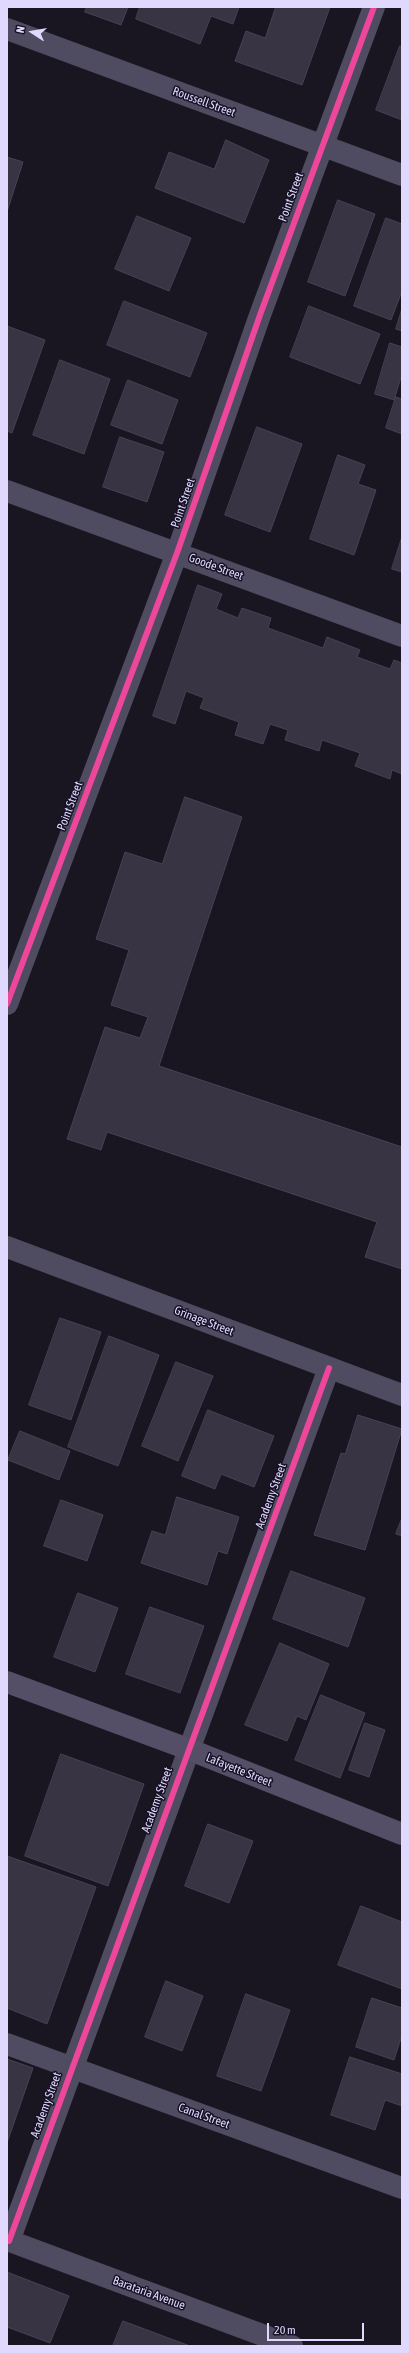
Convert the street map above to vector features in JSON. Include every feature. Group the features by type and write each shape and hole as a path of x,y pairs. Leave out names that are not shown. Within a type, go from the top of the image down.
{"street":[{"name":"Point Street","path":"7,1004 177,553 260,314 374,7"},
{"name":"Roussell Street","path":"7,29 402,175"},
{"name":"Goode Street","path":"7,491 402,636"},
{"name":"Grinage Street","path":"7,1247 402,1395"},
{"name":"Academy Street","path":"8,2241 329,1368"},
{"name":"Lafayette Street","path":"7,1682 188,1749 402,1834"},
{"name":"Canal Street","path":"7,2044 402,2188"},
{"name":"Barataria Avenue","path":"8,2241 292,2346"}],"building":[{"path":"87,7 128,7 121,25 85,12"},
{"path":"140,7 239,7 233,24 211,16 200,44 136,19"},
{"path":"276,7 330,7 302,85 235,61 246,31 265,38"},
{"path":"400,46 402,47 402,120 376,110"},
{"path":"226,140 269,160 244,223 155,188 169,152 214,169"},
{"path":"7,157 23,162 7,212"},
{"path":"338,200 375,214 345,296 308,282"},
{"path":"137,216 191,238 169,291 115,269"},
{"path":"386,218 402,224 402,291 391,320 354,306"},
{"path":"124,301 207,333 190,377 107,345"},
{"path":"309,306 380,334 360,384 290,357"},
{"path":"402,309 402,331 396,329"},
{"path":"7,326 45,340 12,433 7,431"},
{"path":"390,343 402,347 402,374 394,400 375,394"},
{"path":"60,360 110,379 84,454 33,435"},
{"path":"128,380 178,400 162,444 111,425"},
{"path":"396,397 402,399 402,434 386,428"},
{"path":"257,427 302,444 270,532 225,515"},
{"path":"120,437 164,452 147,502 103,487"},
{"path":"338,455 365,465 358,484 376,490 354,555 310,539"},
{"path":"402,537 402,572 392,569"},
{"path":"198,585 222,594 216,609 238,618 242,608 271,618 268,628 323,648 327,637 360,650 357,657 390,669 394,660 402,663 402,774 392,770 390,779 355,766 360,753 322,740 319,751 285,740 288,730 270,724 263,744 235,735 239,722 200,708 204,698 186,691 175,724 153,716"},
{"path":"185,797 242,817 159,1066 402,1147 402,1269 365,1257 377,1222 107,1132 101,1150 67,1139 105,1027 140,1038 148,1017 111,1005 129,950 96,939 125,852 162,864"},
{"path":"60,1318 101,1332 71,1420 29,1405"},
{"path":"109,1336 159,1355 118,1466 68,1447"},
{"path":"176,1362 213,1376 178,1461 142,1446"},
{"path":"208,1410 274,1436 254,1487 221,1474 215,1489 182,1476"},
{"path":"358,1415 402,1429 365,1550 314,1535 341,1453 345,1454"},
{"path":"20,1431 70,1451 59,1480 8,1460"},
{"path":"177,1497 239,1517 227,1554 218,1551 207,1585 141,1563 152,1531 165,1535"},
{"path":"61,1500 103,1515 87,1561 44,1546"},
{"path":"402,1518 402,1536 396,1534"},
{"path":"291,1571 365,1598 348,1647 273,1619"},
{"path":"78,1593 118,1608 95,1672 54,1657"},
{"path":"150,1607 204,1626 180,1693 126,1674"},
{"path":"280,1643 329,1664 306,1720 297,1716 287,1741 245,1725"},
{"path":"321,1695 365,1713 340,1778 295,1760"},
{"path":"365,1723 385,1730 369,1777 349,1770"},
{"path":"61,1754 144,1784 108,1886 25,1856"},
{"path":"208,1824 253,1841 229,1903 185,1886"},
{"path":"7,1856 96,1887 47,2024 7,2008"},
{"path":"361,1906 402,1922 402,1989 338,1965"},
{"path":"166,1981 203,1996 182,2051 145,2037"},
{"path":"246,1994 290,2010 261,2091 217,2076"},
{"path":"372,1998 402,2008 402,2035 394,2060 356,2047"},
{"path":"350,2057 402,2074 402,2106 385,2100 375,2130 331,2115"},
{"path":"7,2059 33,2068 7,2143"},
{"path":"7,2272 69,2296 50,2343 7,2327"},
{"path":"123,2321 190,2346 113,2346"}],"cycle path":[{"path":"7,1004 177,553 260,315 374,7"},
{"path":"9,2241 329,1368"}]}
